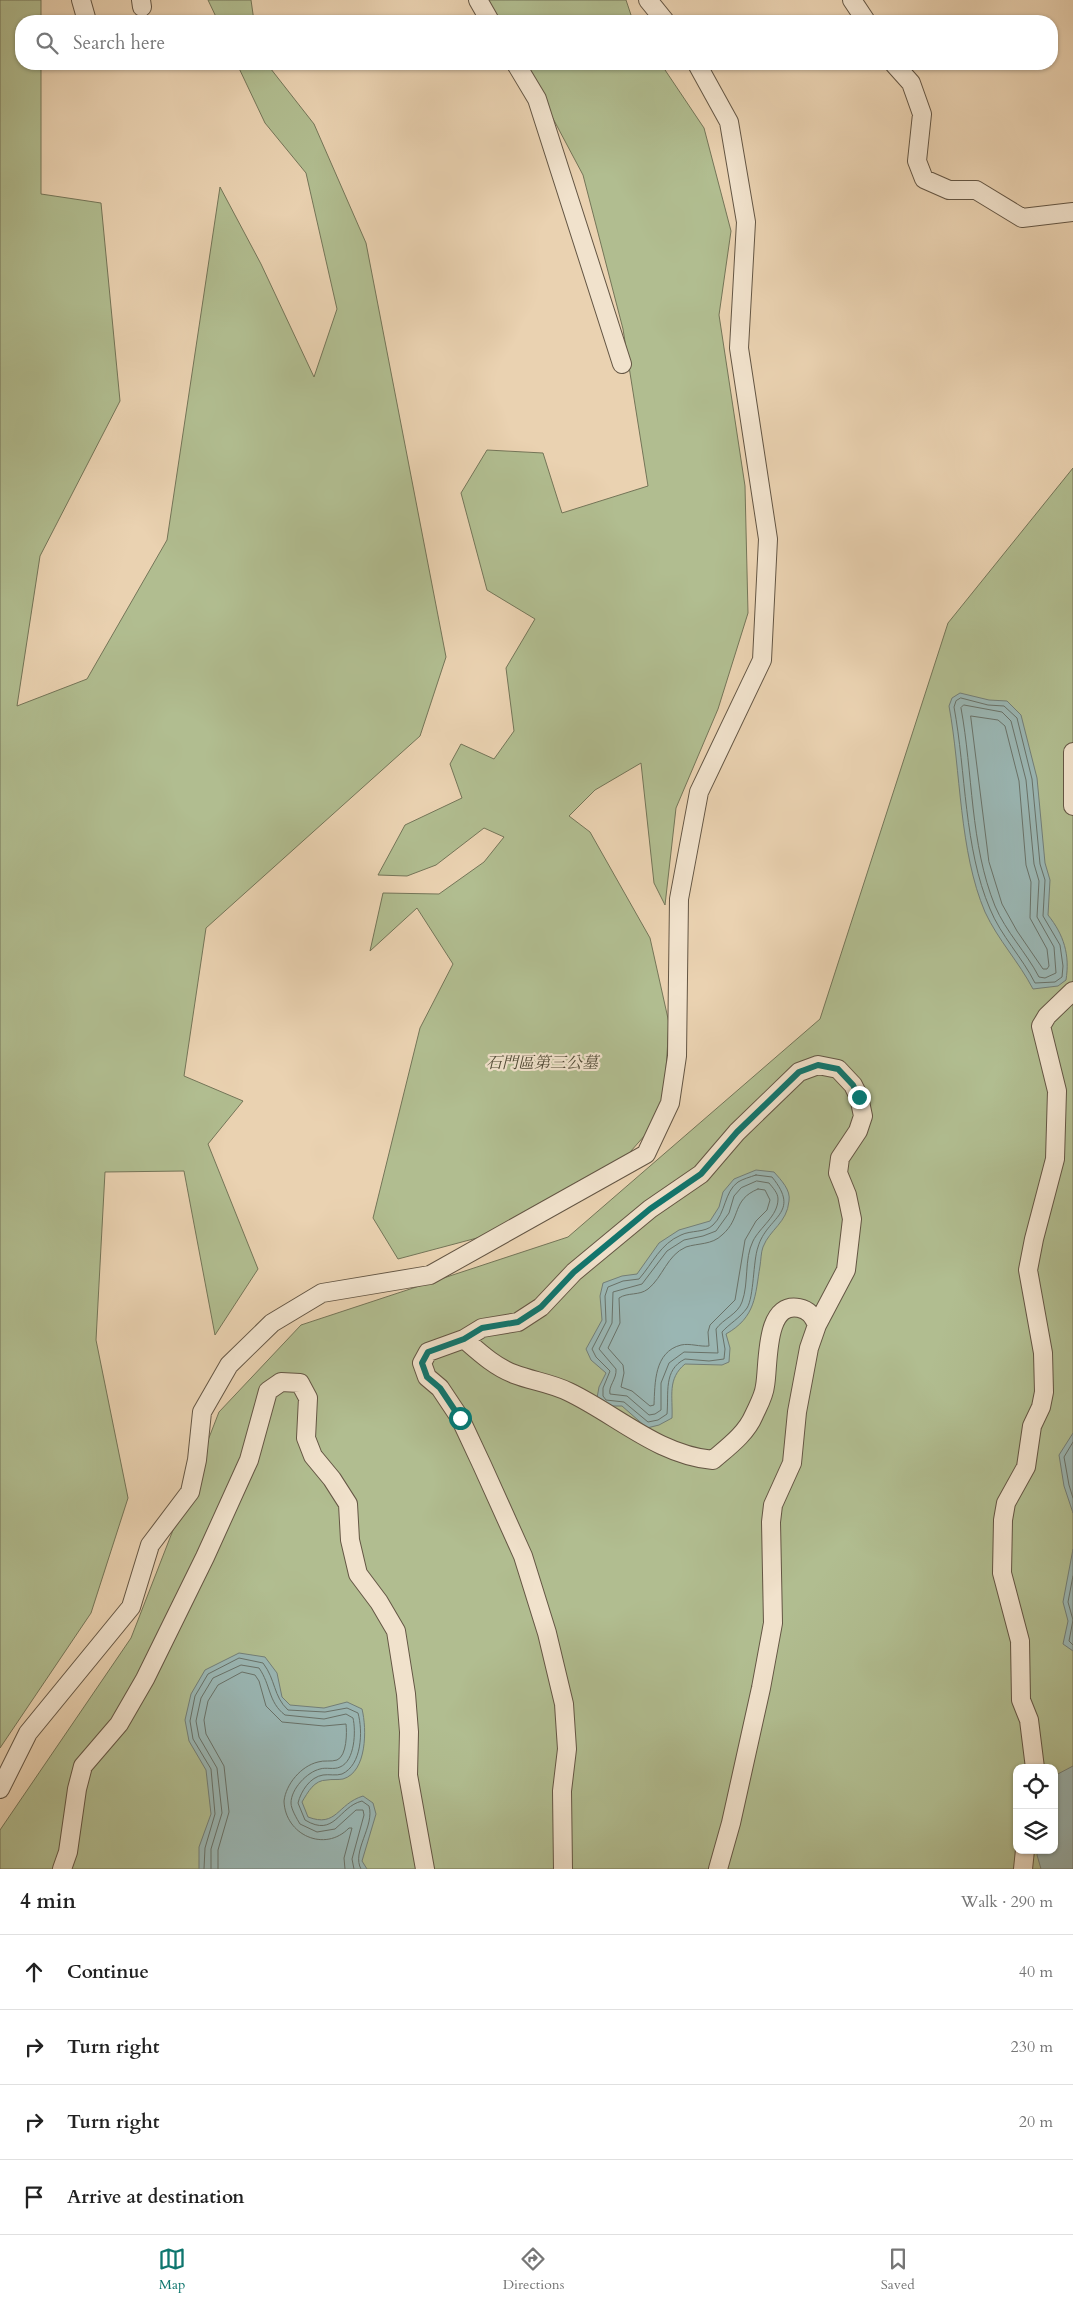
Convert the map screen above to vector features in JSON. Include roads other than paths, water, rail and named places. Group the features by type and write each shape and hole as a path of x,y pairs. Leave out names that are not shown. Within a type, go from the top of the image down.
{"street":[{"path":"81,0 85,15"},
{"path":"478,0 487,15"},
{"path":"648,0 660,15"},
{"path":"852,0 862,15"},
{"path":"519,70 536,99 622,364"},
{"path":"0,1789 28,1733 132,1607 150,1545 190,1492 197,1460 202,1412 229,1365 272,1323 322,1293 430,1275 646,1154 670,1103 677,1056 679,899 699,792 762,660 768,539 739,348 746,222 728,122 700,70"},
{"path":"899,70 911,83 922,114 918,161 924,179 949,190 976,190 1022,218 1073,212"},
{"path":"1073,752 1073,806"},
{"path":"1034,1764 1029,1720 1021,1700 1020,1642 1002,1573 1003,1520 1006,1503 1026,1467 1032,1426 1041,1407 1044,1392 1043,1353 1028,1270 1034,1238 1055,1159 1057,1091 1042,1026 1048,1016 1073,991"},
{"path":"563,1869 562,1791 567,1749 564,1704 547,1633 523,1556 482,1465 460,1418 440,1388 427,1377 422,1363 428,1352 464,1339 482,1328 518,1322 541,1307 574,1272 650,1209 701,1174 737,1132 799,1072 818,1065 838,1069 853,1085 859,1097 863,1116 858,1131 840,1158 838,1173 847,1195 852,1219 846,1270 817,1325 809,1348 792,1463 773,1505 771,1522 773,1623 761,1688 718,1869"},
{"path":"464,1339 486,1358 513,1374 542,1381 569,1392 665,1448 692,1458 713,1460 735,1442 753,1418 765,1388 770,1337 776,1319 783,1309 792,1306 805,1309 813,1316 817,1325"},
{"path":"62,1869 68,1852 77,1789 83,1766 119,1724 144,1679 205,1557 249,1460 268,1391 281,1382 300,1383 308,1398 306,1438 313,1456 332,1479 348,1504 350,1540 358,1574 379,1602 396,1631 406,1694 409,1732 408,1775 426,1869"},
{"path":"1022,1869 1024,1854"}],"water":[{"path":"960,693 989,700 1007,701 1021,715 1037,778 1045,863 1050,880 1048,915 1062,938 1066,954 1066,980 1058,986 1033,989 990,922 976,888 965,837 949,706 952,698"},
{"path":"756,1170 774,1172 787,1189 789,1197 788,1209 763,1247 755,1296 749,1313 736,1327 726,1334 730,1348 729,1362 722,1365 685,1364 679,1370 673,1382 672,1418 659,1425 647,1428 622,1406 604,1406 597,1398 599,1387 606,1373 591,1360 586,1349 602,1320 600,1296 603,1283 622,1276 637,1274 659,1243 679,1230 710,1221 719,1207 723,1192 734,1179"},
{"path":"1073,1433 1073,1513 1064,1486 1059,1455"},
{"path":"1073,1549 1073,1651 1063,1644 1068,1621 1063,1602"},
{"path":"239,1653 265,1657 277,1673 282,1697 290,1705 324,1708 347,1702 362,1709 365,1738 361,1759 357,1768 351,1775 343,1779 318,1782 312,1787 302,1802 308,1817 318,1820 337,1814 348,1804 363,1796 373,1803 376,1814 362,1861 367,1869 199,1869 199,1847 211,1814 206,1770 189,1741 185,1720 191,1694 205,1670"},
{"path":"1073,1766 1073,1869 1041,1869 1037,1854 1058,1854 1058,1774"}],"park label":[{"name":"石門區第三公墓","path":"542,1063"}]}
